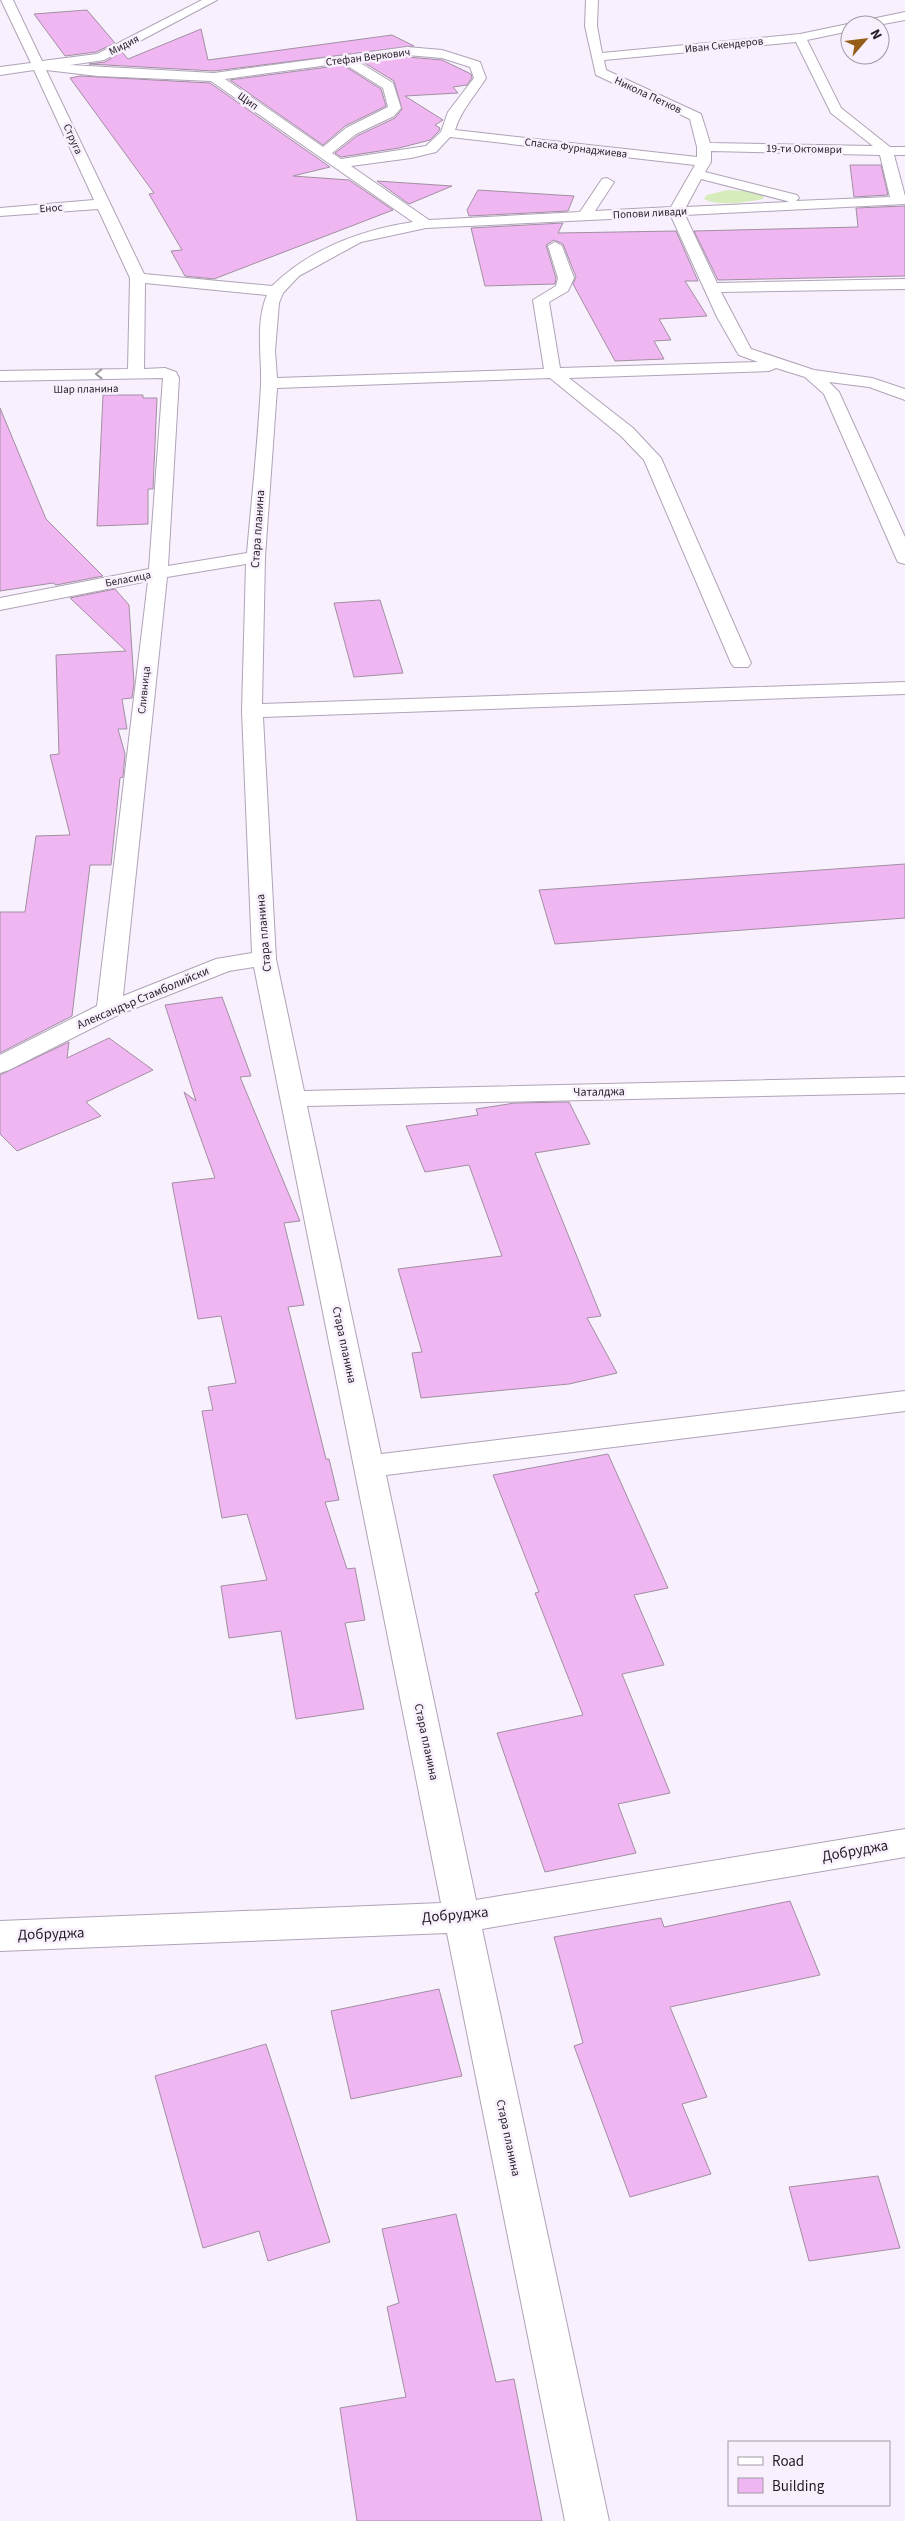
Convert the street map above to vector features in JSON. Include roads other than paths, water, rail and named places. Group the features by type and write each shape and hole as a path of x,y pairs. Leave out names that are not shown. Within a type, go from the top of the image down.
{"street":[{"name":"Струга","path":"7,0 138,278 136,373"},
{"name":"Мидия","path":"0,71 100,57 211,0"},
{"name":"Никола Петков","path":"592,0 591,26 600,72 696,117 704,147 701,168 676,211"},
{"path":"890,19 905,16"},
{"name":"Иван Скендеров","path":"597,57 800,38 840,29"},
{"path":"800,38 836,110 886,150 901,200"},
{"name":"Стефан Веркович","path":"214,77 425,50 456,56 476,65 480,78 471,93 454,112 448,133 431,149 339,163"},
{"path":"324,153 351,131 389,113 395,108 389,86 345,59"},
{"path":"39,65 98,72 214,77"},
{"name":"Щип","path":"214,77 426,224"},
{"name":"Спаска Фурнаджиева","path":"448,133 701,168 820,205"},
{"name":"19-ти Октомври","path":"704,147 905,151"},
{"path":"585,216 607,182"},
{"name":"Попови ливади","path":"276,290 294,273 324,255 356,239 395,228 426,224 901,200"},
{"name":"Енос","path":"0,212 102,204"},
{"path":"676,211 712,288 745,352 811,374 872,383 905,396"},
{"path":"555,246 566,278 563,288 541,300 553,372 627,432 652,458 741,663"},
{"path":"138,278 276,290"},
{"path":"712,288 905,284"},
{"name":"Стара планина","path":"276,290 271,303 267,350 269,382 256,557 252,712 264,959 587,2521"},
{"path":"269,382 786,365"},
{"name":"Шар планина","path":"0,376 136,373 168,380"},
{"path":"811,374 831,392 905,558"},
{"name":"Шар планина","path":"0,390 168,380"},
{"name":"Сливница","path":"109,1010 158,573 168,380"},
{"name":"Беласица","path":"0,604 158,573 256,557"},
{"path":"252,712 905,688"},
{"name":"Александър Стамболийски","path":"0,1064 109,1010 224,964 264,959"},
{"name":"Чаталджа","path":"293,1099 905,1085"},
{"path":"369,1466 905,1401"},
{"name":"Добруджа","path":"0,1936 462,1917 905,1843"}]}
